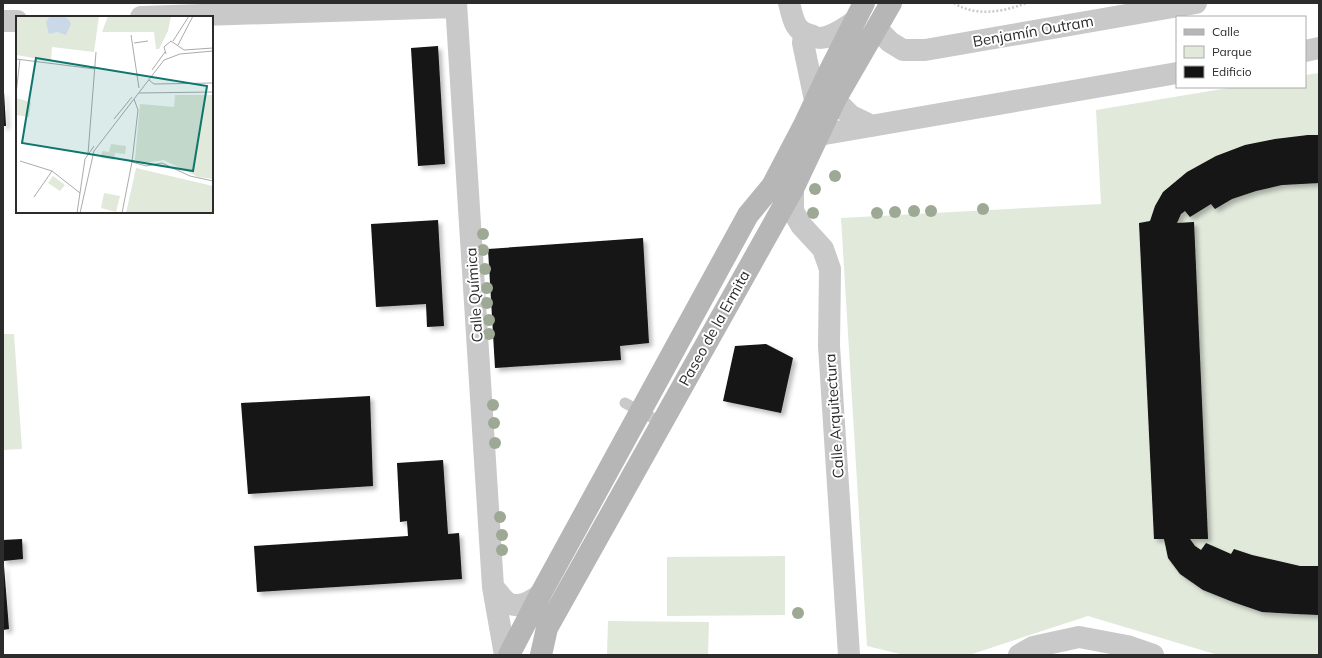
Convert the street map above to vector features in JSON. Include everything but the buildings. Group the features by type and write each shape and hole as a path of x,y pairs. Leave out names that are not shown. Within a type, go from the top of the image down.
{"main road":[{"path":"830,70 864,3"},
{"name":"Paseo de la Ermita","path":"509,655 633,407 748,215 772,186 805,123 825,100 877,29 891,3"},
{"name":"Paseo de la Ermita","path":"541,655 547,628 793,189 819,135 825,100"}],"street":[{"path":"789,3 796,25 804,34 818,38 826,37 854,22"},
{"name":"Benjamín Outram","path":"877,29 890,42 903,50 925,50 1196,3"},
{"path":"167,16 456,5"},
{"name":"Calle Química","path":"456,5 493,587 506,655"},
{"path":"3,21 16,21"},
{"path":"804,34 802,43 825,100 851,116 872,126"},
{"path":"1306,51 1319,48"},
{"path":"825,100 830,70"},
{"path":"819,135 1176,73"},
{"name":"Calle Arquitectura","path":"793,189 793,211 801,224 823,249 830,269 829,346 849,655"},
{"path":"493,587 508,603 521,605 540,595"},
{"path":"1019,655 1033,647 1079,637 1127,646 1153,655"}],"lane":[{"path":"633,407 662,423"}],"path":[{"path":"954,3 964,8 981,12 1007,10 1026,3"}],"green space":[{"path":"1319,73 1319,655 1218,655 1088,616 969,655 904,655 867,646 841,218 1101,204 1096,110 1228,88 1306,88 1306,75"},
{"path":"3,334 14,334 22,449 3,450"},
{"path":"785,556 785,615 667,616 667,557"},
{"path":"608,621 709,622 708,655 607,655"}]}
